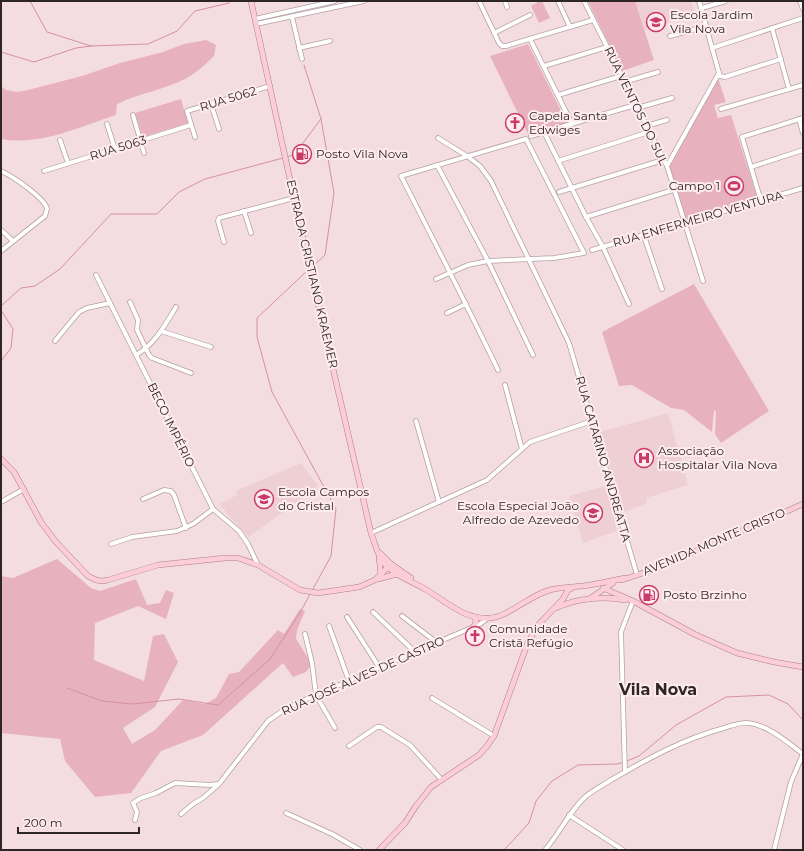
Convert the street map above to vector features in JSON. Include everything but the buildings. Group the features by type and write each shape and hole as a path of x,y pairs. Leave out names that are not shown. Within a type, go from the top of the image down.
{"main road":[{"name":"ESTRADA CRISTIANO KRAEMER","path":"251,1 311,273 371,533 378,555 390,566 457,609 475,617 482,618 500,616 538,593 557,588 595,585"},
{"path":"1,459 14,472 41,522 56,542 88,576 96,580 108,580 158,565 191,560 225,558 238,558 258,565 300,590 318,593 354,588 396,574"},
{"name":"AVENIDA MONTE CRISTO","path":"595,585 652,570 803,504"},
{"name":"ESTRADA CRISTIANO KRAEMER","path":"376,546 396,574 426,590"},
{"path":"378,555 380,576"},
{"path":"375,580 390,566"},
{"name":"AVENIDA MONTE CRISTO","path":"589,599 598,594 604,588 625,578"},
{"path":"595,585 633,601 696,635 737,653 803,667"},
{"path":"379,850 405,823 431,787 478,755 494,736 528,642 538,624 552,610 568,590 574,587"},
{"path":"557,588 565,595 576,601"},
{"path":"552,610 576,601 589,599 614,598 633,601"},
{"path":"474,626 476,622 475,617"}],"street":[{"path":"255,22 335,1"},
{"path":"255,22 364,1"},
{"path":"479,1 499,43 502,46 593,20"},
{"path":"505,1 507,7"},
{"path":"558,1 570,27"},
{"name":"RUA VENTOS DO SUL","path":"584,1 667,166 673,190 703,281"},
{"path":"699,1 719,73 722,76 725,77 781,59"},
{"path":"702,8 726,1"},
{"path":"800,1 803,9"},
{"path":"494,33 530,15"},
{"path":"292,16 302,59"},
{"path":"712,48 803,18"},
{"path":"670,36 707,26"},
{"path":"772,28 789,89"},
{"path":"530,39 572,124"},
{"path":"299,48 330,41"},
{"path":"544,66 607,47"},
{"path":"624,82 658,72"},
{"path":"667,166 719,73"},
{"path":"558,95 621,76"},
{"path":"721,109 803,85"},
{"name":"RUA 5062","path":"191,125 187,111 270,86"},
{"path":"531,136 636,106 672,98"},
{"path":"211,104 219,129"},
{"path":"133,115 144,154"},
{"path":"761,201 742,137 801,118 803,133"},
{"path":"646,126 667,120"},
{"path":"107,124 114,149"},
{"path":"191,125 195,137"},
{"name":"RUA 5063","path":"44,171 191,125"},
{"path":"544,132 586,217 603,247 629,304"},
{"path":"558,161 649,132"},
{"name":"RUA CATARINO ANDREATTA","path":"438,138 480,166 491,181 569,343 637,575"},
{"path":"436,279 450,273 468,265 488,261 554,258 584,253 526,139 401,176 450,273 466,304 498,370"},
{"path":"60,140 68,163"},
{"path":"751,167 803,150"},
{"path":"559,192 663,160"},
{"path":"437,165 488,261 533,355"},
{"path":"1,171 22,184 44,202 47,209 44,216 1,251"},
{"name":"RUA ENFERMEIRO VENTURA","path":"592,250 644,236 803,188"},
{"path":"586,217 673,190"},
{"path":"224,242 218,219 294,198"},
{"path":"244,211 251,233"},
{"path":"1,230 13,241"},
{"path":"644,236 662,289"},
{"name":"BECO IMPÉRIO","path":"96,275 213,510 239,531 248,544 258,565"},
{"path":"130,302 138,320 137,330 149,356 191,372"},
{"path":"56,340 79,312 87,308 110,303"},
{"path":"447,313 466,304"},
{"path":"136,355 146,349 176,307"},
{"path":"161,330 211,347"},
{"path":"505,385 522,449"},
{"path":"416,421 439,502"},
{"path":"371,533 487,480 530,442 592,421"},
{"path":"1,502 24,490"},
{"path":"143,499 164,490 171,491 174,495 186,528"},
{"path":"111,544 132,537 177,531 186,528 213,510"},
{"path":"625,772 621,632 633,601"},
{"path":"373,612 415,652"},
{"path":"347,616 379,667"},
{"path":"402,616 436,642"},
{"name":"RUA JOSÉ ALVES DE CASTRO","path":"474,626 482,618"},
{"name":"RUA JOSÉ ALVES DE CASTRO","path":"181,814 203,798 218,784 268,721 274,716 316,695 474,626 488,618"},
{"path":"329,626 349,681"},
{"path":"305,634 312,663 316,695 335,728"},
{"path":"432,698 494,736"},
{"path":"545,850 584,798 625,772 672,746 712,731 736,724 747,723 761,726 779,736 803,754 790,782 774,850"},
{"path":"349,746 377,727 381,727 410,745 441,779"},
{"path":"135,820 137,812 133,802 156,793 163,788 175,783 218,784"},
{"path":"286,813 332,834 360,850"},
{"path":"570,815 623,850"}],"shaded area":[{"path":"542,1 550,18 539,23 531,6"},
{"path":"588,1 635,1 654,60 622,71"},
{"name":"Escola Jardim Vila Nova","path":"635,1 691,1 695,13 645,30"},
{"path":"206,40 216,45 214,56 201,68 191,76 179,82 117,104 116,115 74,130 45,138 30,140 1,139 1,86 6,90 17,92 28,90 82,76 120,63 163,52 184,44"},
{"path":"528,44 567,123 529,136 490,56"},
{"path":"718,78 726,102 714,105 718,118 731,115 757,197 686,219 669,166"},
{"path":"181,99 188,123 143,137 135,113"},
{"path":"694,284 769,411 721,443 715,434 716,412 714,410 712,432 684,410 671,408 632,385 619,386 602,332"},
{"name":"Associação Hospitalar Vila Nova","path":"668,413 688,485 646,498 647,503 622,513 600,432"},
{"name":"Escola Campos do Cristal","path":"301,463 318,486 249,537 220,504 237,495 236,491"},
{"name":"Escola Especial João Alfredo de Azevedo","path":"606,486 617,531 583,543 569,496"},
{"path":"57,559 91,588 100,591 136,579 147,605 160,603 166,590 174,593 166,619 138,606 95,623 94,660 144,681 153,636 164,634 178,662 155,707 123,728 132,744 155,730 183,700 205,704 216,698 229,674 239,672 278,630 284,634 300,609 305,611 297,630 296,639 312,664 306,672 293,677 283,663 203,735 161,751 131,793 95,797 65,761 60,739 1,733 1,576 13,578"}],"waterway":[{"path":"30,1 47,32 91,46"},
{"path":"1,52 34,62 76,48 148,44 177,31 195,11 229,3 230,1"},
{"path":"304,65 321,119 334,193 325,255 312,267"},
{"path":"286,157 294,155 321,119"},
{"path":"1,306 21,288 35,286 60,269 111,214 157,214 179,192 205,179 283,158"},
{"path":"308,270 257,318 257,337 272,392 336,509 331,556 313,589"},
{"path":"1,310 13,329 11,348 1,361"},
{"path":"67,688 102,701 133,704 179,699 218,705 270,659 301,611 310,594"},
{"path":"627,761 639,756 676,725 726,697 769,695 788,704 803,720"},
{"path":"504,850 529,823 536,801 552,781 578,765 617,764 624,762"}],"place":[{"name":"Escola Jardim Vila Nova","path":"656,22"},
{"name":"Capela Santa Edwiges","path":"515,123"},
{"name":"Posto Vila Nova","path":"302,154"},
{"name":"Campo 1","path":"734,186"},
{"name":"Associação Hospitalar Vila Nova","path":"644,458"},
{"name":"Escola Campos do Cristal","path":"264,499"},
{"name":"Escola Especial João Alfredo de Azevedo","path":"593,513"},
{"name":"Posto Brzinho","path":"649,595"},
{"name":"Comunidade Cristã Refúgio","path":"475,636"}],"district":[{"name":"Vila Nova","path":"658,689"}]}
